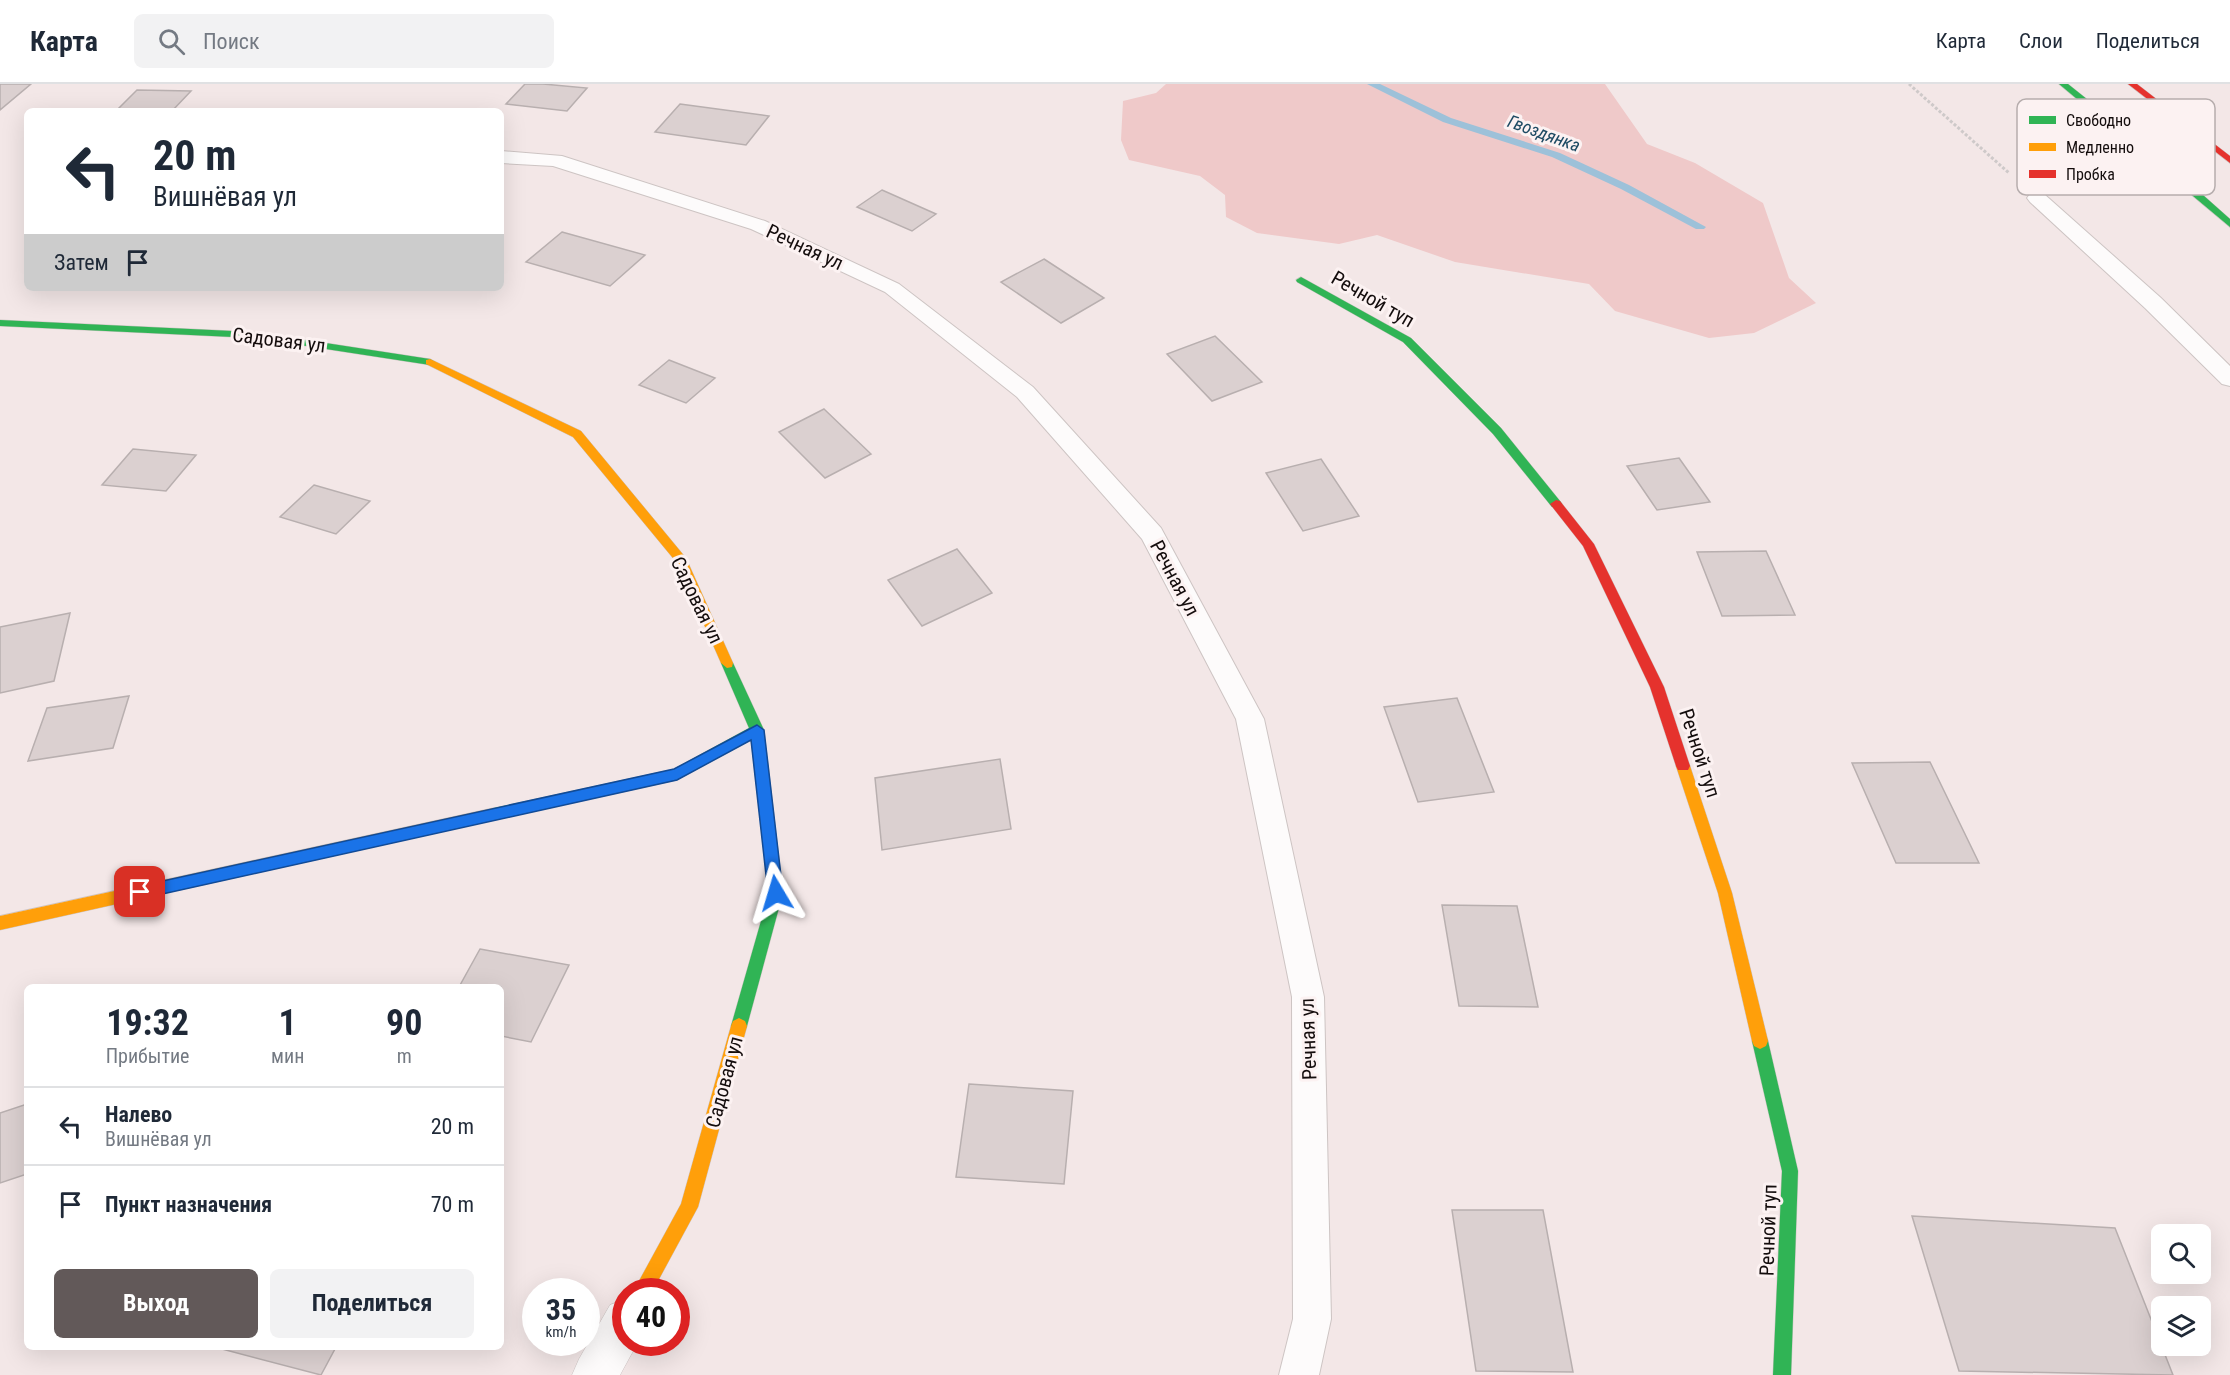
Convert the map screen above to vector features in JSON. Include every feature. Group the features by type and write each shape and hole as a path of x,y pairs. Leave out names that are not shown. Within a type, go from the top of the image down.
{"street":[{"path":"2063,84 2082,99"},
{"path":"2132,84 2151,99"},
{"path":"2215,148 2230,160"},
{"path":"2198,195 2230,224"},
{"name":"Речной туп","path":"1300,280 1407,340 1497,431 1588,544 1657,687 1725,893 1790,1170 1782,1375"},
{"name":"Садовая ул","path":"0,322 254,334 428,361 577,434 682,561 757,730 776,893 689,1207 650,1278"},
{"path":"0,923 677,774 757,730"},
{"path":"595,1375 612,1345"}],"lane":[{"name":"Речная ул","path":"504,157 555,160 758,225 892,288 1025,392 1152,534 1250,719 1308,997 1312,1319 1299,1375"},
{"path":"2037,198 2153,303 2230,379"}],"path":[{"path":"1909,84 2017,180"},
{"path":"2034,195 2037,198"}],"shaded area":[{"path":"1166,84 1605,84 1647,144 1695,163 1763,203 1789,278 1816,303 1754,333 1709,338 1615,311 1589,284 1455,262 1377,235 1339,244 1257,233 1226,217 1225,195 1200,176 1129,160 1121,140 1123,101 1156,93"}],"building":[{"path":"0,84 31,84 0,110"},
{"path":"525,84 587,88 567,111 506,104"},
{"path":"137,90 191,91 175,108 119,108"},
{"path":"680,104 769,116 746,145 655,132"},
{"path":"882,190 936,214 912,231 857,207"},
{"path":"562,232 645,255 610,286 526,262"},
{"path":"1044,259 1104,298 1061,323 1001,282"},
{"path":"1215,336 1262,382 1212,401 1167,354"},
{"path":"669,360 715,378 686,403 639,385"},
{"path":"824,409 871,454 825,478 779,432"},
{"path":"133,449 196,455 166,491 102,485"},
{"path":"1679,458 1710,502 1657,510 1627,466"},
{"path":"1321,459 1359,516 1303,531 1266,473"},
{"path":"314,485 370,501 336,534 280,517"},
{"path":"957,549 992,593 922,626 888,580"},
{"path":"1766,551 1795,615 1722,616 1697,552"},
{"path":"70,613 54,681 0,693 0,627"},
{"path":"129,696 113,748 28,761 47,708"},
{"path":"1457,698 1494,792 1418,802 1384,707"},
{"path":"1000,759 1011,829 882,850 875,778"},
{"path":"1930,762 1979,863 1896,863 1852,763"},
{"path":"1442,905 1517,906 1538,1007 1459,1006"},
{"path":"480,949 569,965 531,1042 504,1037 504,984 461,984"},
{"path":"969,1084 1073,1091 1064,1184 956,1177"},
{"path":"24,1105 24,1175 0,1183 0,1113"},
{"path":"1452,1210 1543,1210 1573,1372 1476,1371"},
{"path":"1912,1216 2115,1228 2151,1319 2151,1356 2166,1356 2173,1375 1959,1371"},
{"path":"226,1350 334,1350 321,1375"}],"waterway":[{"name":"Гвоздянка","path":"1372,84 1447,120 1556,155 1625,187 1700,227"}],"traffic: fast":[{"path":"2063,84 2082,99"},
{"path":"2198,195 2230,224"},
{"path":"1301,280 1407,340 1497,431 1556,504"},
{"path":"0,323 254,335 430,362"},
{"path":"727,663 757,730 776,893 739,1026"},
{"path":"494,814 677,774 757,730"},
{"path":"1760,1041 1790,1171 1782,1375"}],"traffic: slow":[{"path":"430,362 577,434 682,561 727,663"},
{"path":"1683,766 1725,893 1760,1041"},
{"path":"0,923 494,814"},
{"path":"650,1278 689,1207 739,1026"}],"traffic: jam":[{"path":"2132,84 2151,99"},
{"path":"2215,148 2230,160"},
{"path":"1556,504 1588,544 1657,687 1683,766"}],"route":[{"path":"140,892 677,774 757,730 776,893"}]}
